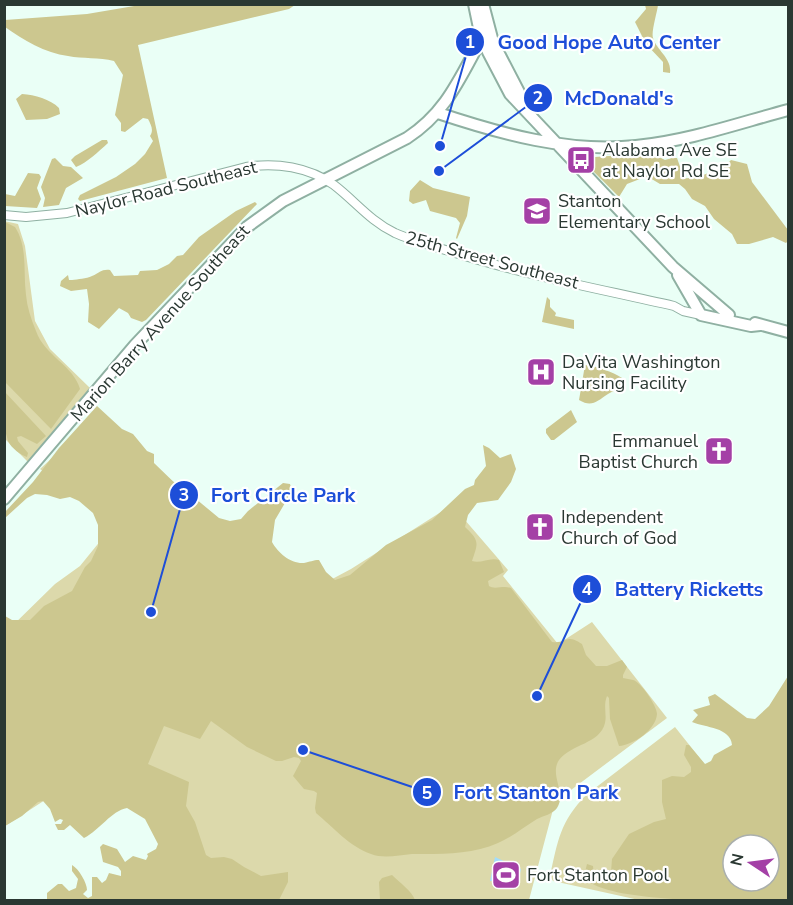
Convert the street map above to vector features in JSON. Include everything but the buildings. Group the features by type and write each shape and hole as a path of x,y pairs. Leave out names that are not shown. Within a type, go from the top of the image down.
{"main road":[{"path":"474,4 486,34 520,94 522,106 673,267 729,315"},
{"path":"483,4 486,34"},
{"name":"Marion Barry Avenue Southeast","path":"4,499 135,345 242,231 269,209 406,138 438,113 486,34"},
{"path":"438,113 557,144 603,148 676,140 789,110"},
{"path":"673,267 699,311 751,326 760,325"},
{"path":"699,311 729,315 789,332"}],"street":[{"name":"Naylor Road Southeast","path":"4,215 32,217 67,213 256,165 289,166 325,180"},
{"name":"25th Street Southeast","path":"325,180 364,213 401,235 502,266 674,306 684,305 699,311"}],"shaded area":[{"path":"140,5 295,5 289,9 138,45 167,178 80,201 78,199 80,195 116,177 145,154 153,141 150,136 152,130 150,123 148,119 143,118 125,132 121,131 121,123 115,115 123,75 114,61 68,56 43,49 5,27 5,20 87,14"},
{"path":"645,5 658,5 653,38 669,63 670,73 663,72 663,62 646,44 635,22 646,9"},
{"path":"22,94 37,96 51,102 59,108 60,114 47,119 26,120 16,99"},
{"path":"102,140 107,140 108,143 89,160 76,167 71,160"},
{"path":"651,153 665,160 677,158 684,178 709,173 731,160 747,164 752,182 788,230 788,241 786,243 773,237 749,244 737,244 732,234 714,219 705,206 692,199 679,184 660,184 645,177 627,184 619,197 593,171 595,157"},
{"path":"55,158 63,166 71,167 83,178 66,188 59,205 43,207 45,198 41,187 52,159"},
{"path":"28,173 39,174 41,177 37,188 41,199 37,208 5,206 5,194 15,196"},
{"path":"420,180 433,188 470,197 467,216 457,239 460,223 456,218 430,211 426,200 413,204 409,201 410,191"},
{"path":"255,202 257,204 142,322 131,318 128,313 119,308 99,329 88,322 87,289 71,291 60,286 61,281 68,275 69,280 72,280 87,278 105,270 110,270 114,276 138,275 140,271 157,270 169,264 177,256 183,255 199,237 236,211"},
{"path":"4,221 18,224 25,246 35,321 50,349 90,388 28,462 5,439"},
{"path":"5,222 15,227 22,243 29,313 36,331 45,347 72,374 80,389 51,429 5,382"},
{"path":"547,297 550,300 550,307 556,313 555,316 574,320 574,329 542,322"},
{"path":"585,365 599,368 622,378 621,385 594,403 579,400"},
{"path":"4,391 46,436 37,444 21,436 17,437 28,453 27,457 16,451 8,441 5,432"},
{"path":"97,406 122,429 133,434 147,451 154,454 154,463 183,491 219,518 230,521 241,519 283,483 290,484 292,491 275,520 272,542 281,554 294,562 319,560 326,572 335,580 350,575 386,545 432,520 465,489 474,485 475,480 486,466 483,445 500,458 511,454 516,469 511,482 498,500 477,503 468,515 465,527 476,542 472,561 499,560 504,572 488,581 489,586 511,588 552,642 572,639 582,644 586,655 596,666 607,666 622,660 627,667 623,678 633,680 640,685 654,706 657,714 653,726 637,740 619,746 610,719 607,696 605,723 602,730 591,740 564,755 556,766 560,802 553,812 537,819 503,841 477,850 386,856 371,854 356,847 316,813 317,793 304,789 293,776 301,761 299,758 276,761 247,747 211,721 200,739 164,726 148,764 189,782 186,806 195,822 206,855 211,858 232,859 261,876 288,872 288,882 279,900 47,900 47,893 58,884 62,884 69,891 76,888 78,879 72,871 72,865 84,880 87,890 83,894 88,898 92,896 92,877 97,877 102,883 109,873 121,876 118,867 103,862 100,847 103,844 117,849 125,862 133,856 146,860 147,854 156,849 158,844 145,819 127,808 116,813 84,838 70,825 64,830 58,830 55,824 61,824 63,820 55,822 50,809 43,801 38,802 22,816 5,826 5,616 12,620 30,620 44,606 72,591 98,546 98,525 93,513 79,501 70,497 60,499 35,494 27,498 5,518 5,512"},
{"path":"571,410 577,422 551,440 546,429"},
{"path":"63,448 150,465 188,492 197,506 321,585 351,569 452,505 508,570 503,576 558,644 592,622 667,718 555,802 529,900 134,900 165,840 139,801 79,778 5,826 5,633 55,584 80,566 110,529 92,506 40,469"},
{"path":"788,676 788,900 743,901 646,897 617,892 596,885 584,876 587,864 593,866 594,876 609,876 612,859 629,834 666,819 662,802 662,780 672,776 684,777 691,772 691,767 684,755 686,745 689,745 705,764 711,761 714,755 732,745 730,739 722,731 692,722 698,715 693,710 710,705 708,697 715,694 747,718 755,719 769,706"},
{"path":"675,727 759,833 721,833 721,856 672,900 639,900 553,881 550,876 561,832 577,805 586,795"},
{"path":"392,875 409,890 415,900 380,900 379,882 382,878"}],"water":[{"name":"Fort Stanton Pool","path":"495,857 521,869 518,882 490,881"}],"place":[{"name":"Good Hope Auto Center","path":"440,146"},
{"name":"Alabama Ave SE at Naylor Rd SE","path":"581,160"},
{"name":"McDonald's","path":"439,171"},
{"name":"Stanton Elementary School","path":"537,211"},
{"name":"DaVita Washington Nursing Facility","path":"541,372"},
{"name":"Emmanuel Baptist Church","path":"719,451"},
{"name":"Independent Church of God","path":"540,527"},
{"name":"Fort Circle Park","path":"151,612"},
{"name":"Battery Ricketts","path":"537,696"},
{"name":"Fort Stanton Park","path":"303,750"},
{"name":"Fort Stanton Pool","path":"506,875"}]}
